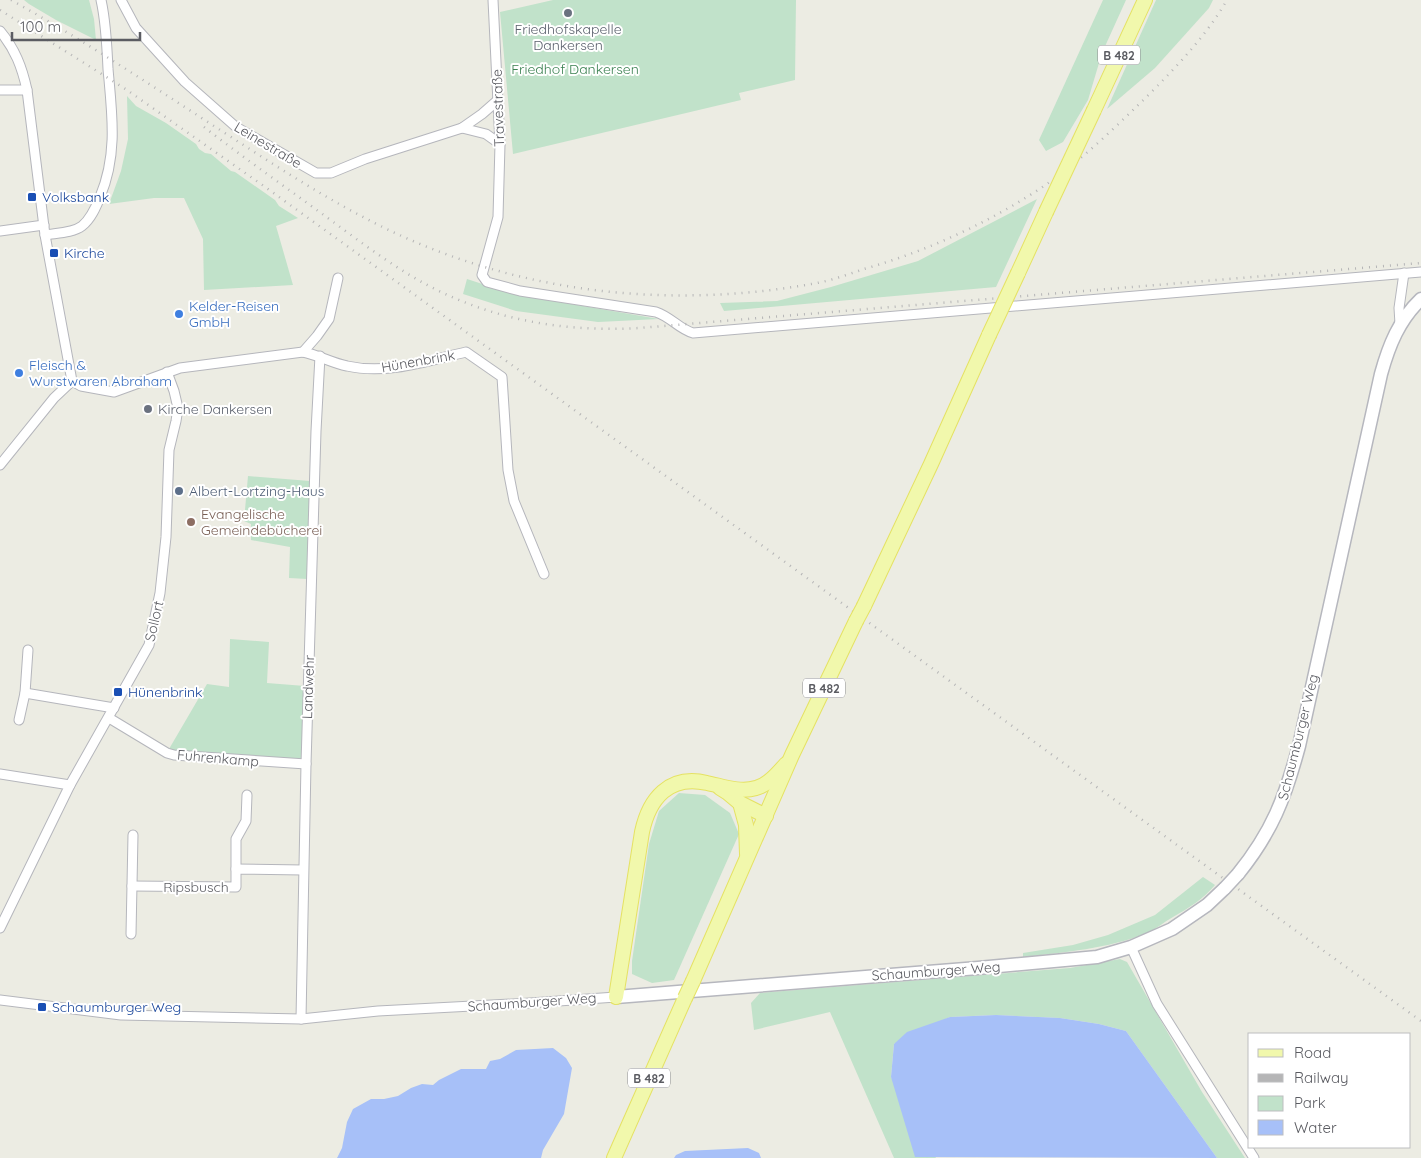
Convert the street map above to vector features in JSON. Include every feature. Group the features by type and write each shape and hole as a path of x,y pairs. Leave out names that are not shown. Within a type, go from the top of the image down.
{"main road":[{"name":"B 482","path":"614,1158 792,755 931,464 1145,0"},
{"path":"715,786 749,790 765,784 792,755"},
{"path":"616,996 645,815 659,795 673,785 690,781 707,783 728,793 740,803 768,810"},
{"path":"738,789 768,810"},
{"path":"740,803 746,825 747,860"}],"street":[{"path":"45,235 80,227 87,221 97,205 111,164 113,140 105,22 101,0"},
{"name":"Leinestraße","path":"121,0 136,28 185,82 236,128 316,173 331,173 365,159 462,128 498,100"},
{"name":"Travestraße","path":"493,0 500,144 498,216 482,275 487,282 520,291 656,312 664,314 684,331 693,333 1404,273"},
{"path":"0,31 16,52 27,90 45,235 72,381 54,398 0,464"},
{"path":"0,90 27,90"},
{"path":"462,128 486,134 500,144"},
{"path":"0,231 44,225"},
{"path":"1400,324 1399,308 1404,273 1421,272"},
{"path":"303,352 329,319 338,278"},
{"name":"Schaumburger Weg","path":"0,1000 121,1015 301,1019 378,1011 530,1004 1060,962 1096,957 1131,947 1172,929 1207,905 1238,874 1255,853 1266,835 1282,802 1299,746 1381,374 1389,348 1400,324 1421,299"},
{"name":"Hünenbrink","path":"72,381 81,386 114,392 167,372 202,365 303,352 347,366 380,370 413,365 466,352 502,377 508,470 514,501 544,574"},
{"name":"Landwehr","path":"301,1019 306,764 320,356"},
{"name":"Sollort","path":"0,928 70,785 149,645 160,593 166,537 169,450 178,408 167,372"},
{"path":"19,720 25,693 28,650"},
{"path":"25,693 114,708"},
{"name":"Fuhrenkamp","path":"109,718 167,753 174,755 306,764"},
{"path":"0,774 70,785"},
{"path":"236,870 236,839 246,821 247,795"},
{"path":"131,934 133,835"},
{"name":"Ripsbusch","path":"132,886 236,887 236,870 304,870"},
{"path":"1131,947 1157,1004 1254,1158"}],"green space":[{"path":"24,0 89,0 94,19 96,40 56,20"},
{"name":"Friedhof Dankersen","path":"553,0 796,0 795,80 739,93 741,100 513,154 500,12"},
{"path":"1103,0 1126,0 1102,53 1088,100 1063,142 1046,151 1039,140"},
{"path":"1156,0 1213,0 1209,8 1155,68 1107,109"},
{"path":"127,96 136,106 166,123 196,144 205,153 211,154 231,171 275,200 279,206 298,218 276,226 293,285 204,290 203,239 184,198 154,198 109,204 121,171 128,139"},
{"path":"1037,199 996,287 724,311 720,303 777,301 918,261"},
{"path":"467,279 513,294 659,319 598,322 516,311 463,294"},
{"path":"248,476 310,481 307,579 289,578 290,547 251,540 251,524 244,521"},
{"path":"230,639 269,642 267,683 305,686 302,757 296,761 178,752 169,749 207,684 229,687"},
{"path":"679,793 705,795 730,813 739,834 674,980 652,983 632,974 632,961 649,844 659,811"},
{"path":"1203,877 1215,885 1201,899 1154,930 1117,943 1023,957 1023,953 1073,945 1108,935 1155,915"},
{"path":"1120,959 1127,962 1202,1092 1245,1158 1217,1158 1126,1031 1099,1024 1060,1018 995,1015 950,1017 894,1044 891,1077 936,1158 894,1158 830,1012 754,1030 751,1003 760,993 1070,968"}],"water":[{"path":"996,1015 1060,1018 1099,1024 1126,1031 1217,1158 915,1157 891,1077 894,1044 907,1032 950,1017"},
{"path":"553,1048 566,1058 572,1068 564,1114 543,1150 541,1158 337,1158 342,1148 347,1122 353,1109 371,1099 398,1096 422,1084 433,1085 461,1069 486,1069 490,1061 500,1059 516,1050"},
{"path":"748,1148 759,1153 761,1158 674,1158 685,1151"}],"railway":[{"path":"11,0 95,49 320,193 365,218 413,241 462,260 511,274 561,285 612,292 663,295 714,295 766,291 823,282 911,254 977,225 1041,188 1100,141 1145,99 1183,59 1207,30 1227,0"},
{"path":"0,10 127,90 268,189 1421,1021"},
{"path":"204,127 367,247 428,285 456,299 485,310 545,324 576,328 639,328 1421,263"}],"place":[{"name":"Friedhofskapelle Dankersen","path":"568,13"},
{"name":"Volksbank","path":"32,197"},
{"name":"Kirche","path":"54,253"},
{"name":"Kelder-Reisen GmbH","path":"179,314"},
{"name":"Fleisch & Wurstwaren Abraham","path":"19,373"},
{"name":"Kirche Dankersen","path":"148,409"},
{"name":"Albert-Lortzing-Haus","path":"179,491"},
{"name":"Evangelische Gemeindebücherei","path":"191,522"},
{"name":"Hünenbrink","path":"118,692"},
{"name":"Schaumburger Weg","path":"42,1007"}]}
